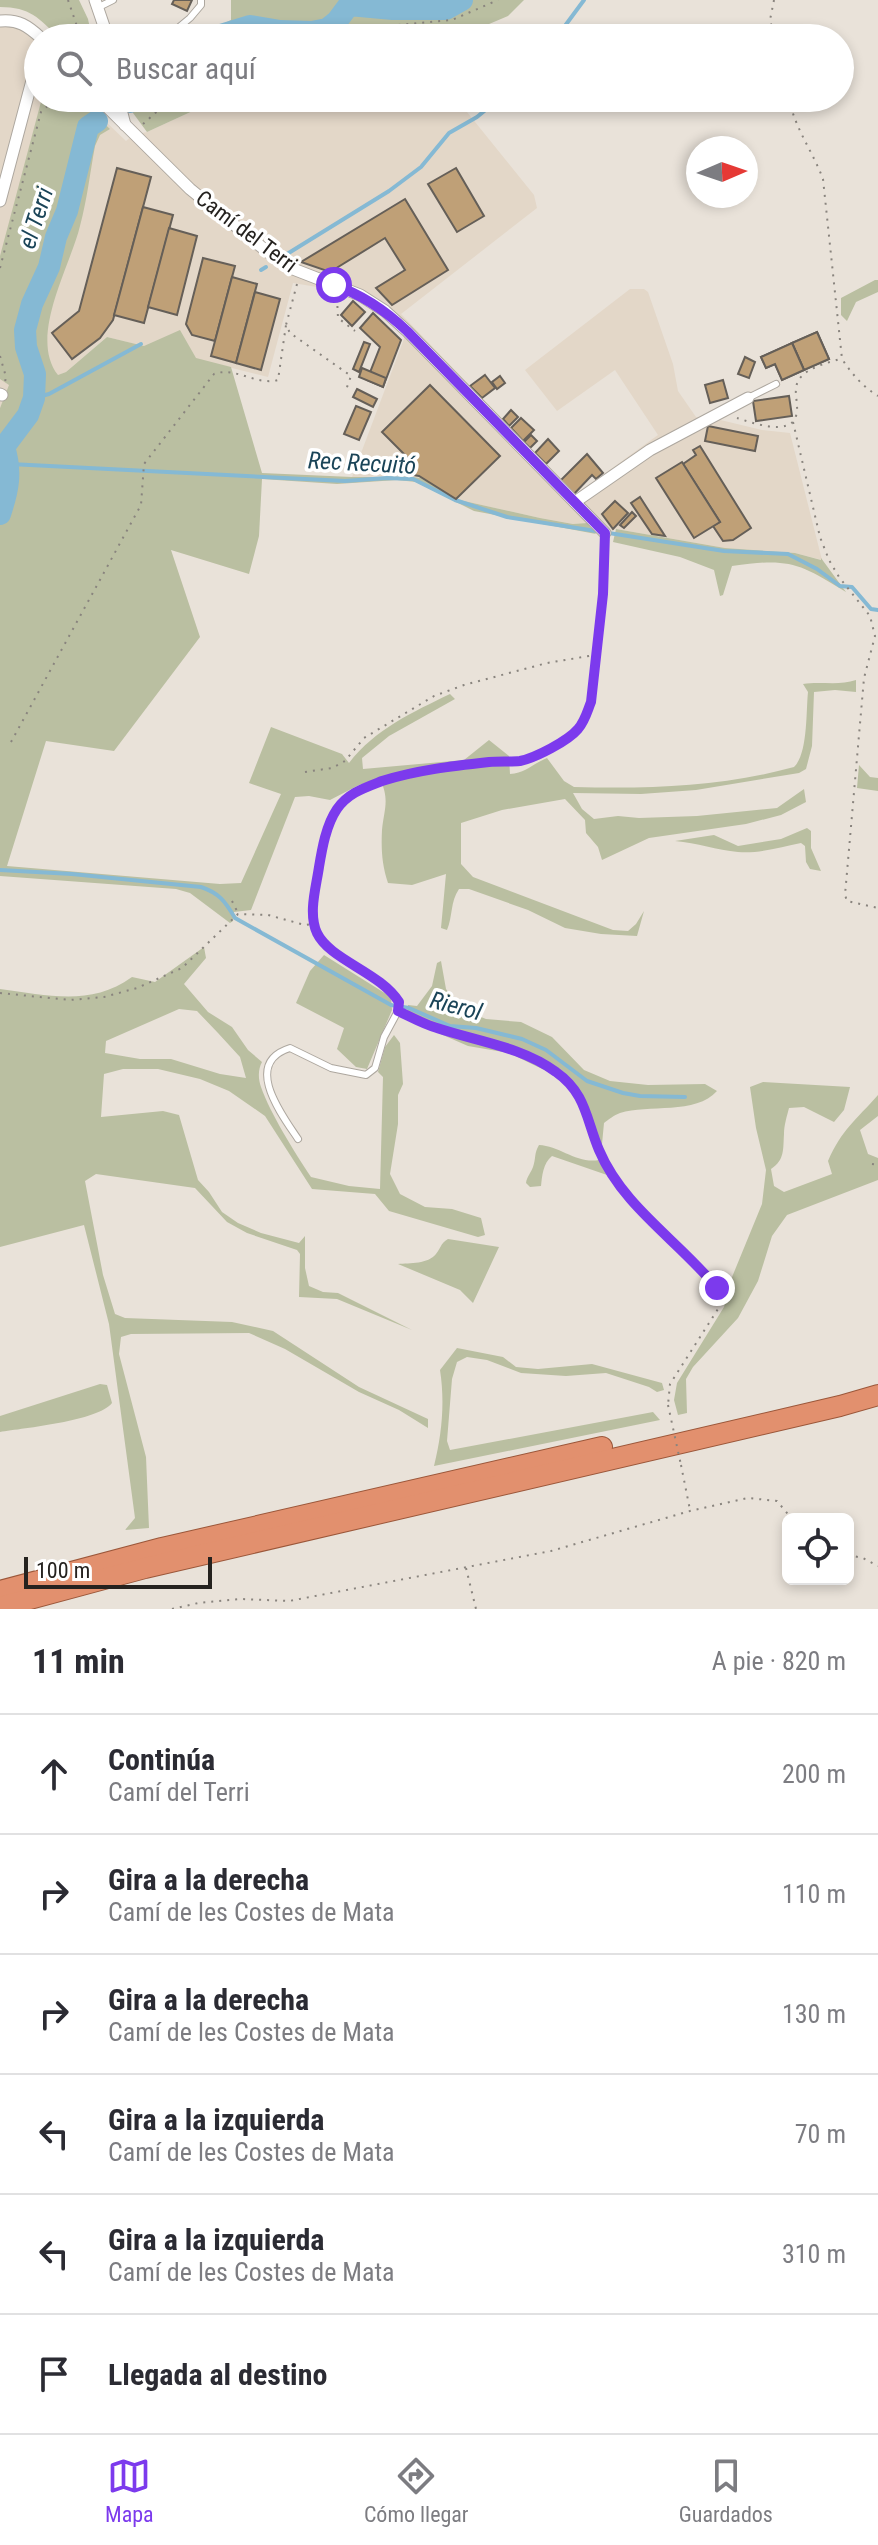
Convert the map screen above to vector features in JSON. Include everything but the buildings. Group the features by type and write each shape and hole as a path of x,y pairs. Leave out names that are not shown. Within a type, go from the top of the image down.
{"highway":[{"path":"0,1591 162,1548 758,1412 878,1381"},
{"path":"0,1607 145,1568 878,1395"}],"street":[{"path":"96,4 103,24"},
{"path":"0,21 25,24"},
{"path":"0,201 24,111"},
{"name":"Camí del Terri","path":"112,112 223,217 288,267 360,295 385,311 605,533"},
{"path":"123,112 129,130"},
{"path":"575,502 650,450 748,398"}],"lane":[{"path":"96,4 113,0"},
{"path":"183,24 201,5 201,0"},
{"path":"748,398 776,384"},
{"path":"298,1139 274,1104 267,1079 269,1064 278,1052 290,1048 331,1068 366,1075 375,1068 384,1037 398,1011"}],"path":[{"path":"68,0 76,24"},
{"path":"409,24 452,20 498,0"},
{"path":"771,24 774,0"},
{"path":"0,268 41,112"},
{"path":"129,130 153,112"},
{"path":"793,112 823,179 842,359 854,375 878,396"},
{"path":"11,742 141,505 144,464 214,374 223,371 268,383 278,380 297,271"},
{"path":"334,285 338,318 355,331"},
{"path":"286,325 290,333 351,376 346,390"},
{"path":"0,356 6,377 1,395"},
{"path":"719,412 757,425 783,427 793,422 797,415 796,385 802,375 819,365 842,359"},
{"path":"793,422 820,537 839,577 870,616 875,636 864,678 845,895 847,901 878,908"},
{"path":"605,533 603,594 591,702 577,731 520,761 431,769 389,779 361,789 347,798 335,811 328,829 320,859 313,923 326,945 392,991 399,1002 398,1011 435,1027 526,1056 555,1071 572,1085 583,1100 600,1152 613,1175 645,1216 717,1288 718,1309 670,1384 668,1405 690,1511"},
{"path":"305,772 332,768 345,761 364,738 434,696 547,663 596,655"},
{"path":"232,901 238,914"},
{"path":"0,993 70,1000 104,997 137,988 182,968 238,914 268,915 305,925 313,923"},
{"path":"872,1164 878,1165"},
{"path":"172,1609 241,1599 289,1601 551,1551 690,1511 748,1498 777,1501 787,1513"},
{"path":"854,1556 878,1566"},
{"path":"466,1567 476,1609"}],"shaded area":[{"path":"10,20 24,29 24,112 96,112 126,141 133,135 147,132 191,112 467,112 534,195 537,208 401,314 575,495 658,435 615,370 557,411 525,370 630,289 644,289 648,292 673,364 678,391 696,417 790,433 822,560 795,553 725,548 616,529 605,533 587,523 573,524 540,518 455,499 421,478 352,477 407,331 339,287 293,283 268,377 107,337 66,372 5,397 0,408 0,21"}],"green space":[{"path":"0,0 79,0 89,24 45,24 27,12 0,7"},
{"path":"231,0 524,0 508,16 489,24 223,24 231,20"},
{"path":"38,112 92,112 110,129 100,135 95,146 80,226 49,322 47,341 50,359 58,375 66,372 107,337 144,346 180,330 196,358 231,367 262,473 421,478 455,499 573,524 587,523 596,534 474,511 416,482 397,480 337,484 262,479 259,536 249,574 171,550 200,637 114,751 46,741 7,866 220,884 241,883 281,794 249,783 271,727 342,754 349,763 383,731 450,694 455,699 389,736 362,758 363,769 464,760 489,740 509,756 510,774 547,758 564,781 574,787 657,787 712,783 767,774 794,767 799,761 804,743 808,692 803,684 856,680 856,692 814,692 812,746 806,769 799,773 696,790 641,794 573,793 582,809 594,819 697,816 777,808 804,789 806,802 781,815 746,824 649,838 602,860 598,847 586,833 585,820 565,799 502,810 461,823 461,864 473,877 613,930 628,931 644,911 637,936 565,928 528,910 469,889 459,889 447,930 441,928 446,874 412,885 388,883 382,844 386,799 380,779 359,785 330,800 295,797 251,910 234,912 230,923 190,893 176,889 0,876 0,408 9,385 0,379 0,256"},
{"path":"133,112 191,112 147,132"},
{"path":"878,280 878,292 856,302 847,321 841,315 841,298"},
{"path":"616,529 725,548 821,558 846,592 804,568 767,562 732,566 723,595 720,596 714,570 680,557 613,542"},
{"path":"859,765 870,777 878,778 878,791 857,788"},
{"path":"807,828 811,831 811,848 821,871 810,869 806,862 805,846 801,843 746,852 675,841 714,835 738,846 781,839"},
{"path":"204,947 206,958 184,984 208,1012 232,1027 248,1050 262,1062 259,1077 265,1097 311,1177 349,1186 380,1189 383,1077 378,1072 385,1047 394,1035 400,1043 403,1084 398,1095 398,1124 390,1174 400,1194 425,1207 452,1209 481,1218 485,1235 478,1237 389,1211 375,1194 312,1189 265,1116 229,1091 200,1079 158,1069 123,1069 104,1074 101,1117 163,1111 179,1115 198,1180 222,1212 261,1233 299,1243 305,1236 305,1268 309,1286 323,1292 338,1293 412,1330 337,1299 299,1297 300,1254 297,1250 247,1233 227,1222 195,1188 96,1174 85,1181 103,1275 115,1314 125,1318 232,1322 273,1331 359,1387 428,1419 428,1428 285,1349 249,1333 131,1334 121,1337 119,1354 146,1457 149,1528 125,1530 135,1518 109,1324 84,1225 0,1247 0,989 52,996 84,996 116,986 132,977 155,982","holes":["179,1009 197,1011 240,1057 246,1078 220,1074 171,1059 140,1059 105,1053 106,1041"]},
{"path":"324,955 391,997 392,1010 367,1069 356,1067 337,1049 344,1028 296,1003 310,971"},
{"path":"441,961 446,989 459,1008 486,1019 521,1022 552,1037 584,1070 610,1081 648,1085 705,1084 717,1091 697,1103 618,1114 604,1123 602,1144 594,1144 577,1092 565,1080 509,1053 468,1046 420,1025 407,1014 408,1005 417,1006 432,986 437,963"},
{"path":"763,1082 850,1087 844,1110 834,1122 804,1107 789,1108 782,1154 771,1169 774,1186 784,1192 832,1174 828,1161 839,1141 878,1095 878,1116 860,1130 868,1154 878,1158 878,1180 787,1215 772,1236 758,1281 738,1318 693,1367 686,1379 687,1413 678,1415 674,1400 677,1383 724,1307 730,1282 762,1204 766,1170 750,1087"},
{"path":"539,1145 591,1161 599,1160 607,1175 552,1156 545,1166 541,1186 530,1187 526,1183"},
{"path":"448,1239 499,1247 473,1303 460,1290 398,1264 428,1260"},
{"path":"457,1348 503,1357 516,1367 538,1369 592,1364 662,1383 664,1390 657,1392 606,1373 566,1376 521,1373 487,1360 467,1357 457,1362 452,1379 447,1441 450,1450 653,1412 660,1420 434,1466 442,1418 440,1370"},
{"path":"100,1384 107,1385 112,1403 92,1415 0,1432 0,1416"}],"waterway":[{"name":"el Terri","path":"333,24 349,5 446,9 462,0"},
{"path":"566,24 584,0"},
{"path":"287,254 389,191 421,167 449,133 483,112"},
{"name":"el Terri","path":"0,514 8,481 4,447 28,415 34,398 35,374 26,347 25,330 67,211 88,127 97,121"},
{"path":"261,270 266,267"},
{"path":"34,398 49,394 141,344"},
{"name":"Rec Recuitó","path":"10,464 345,481 413,479 455,500 507,517 724,551 788,554 817,569 840,586 852,587 871,609 878,610"},
{"name":"Rierol","path":"0,870 201,887 221,898 235,918 391,1005 409,1008 450,1026 476,1028 522,1039 546,1050 587,1081 623,1093 685,1097"}],"route":[{"path":"334,285 360,295 385,311 407,331 605,533 603,594 591,702 577,731 520,761 431,769 389,779 361,789 347,798 335,811 328,829 320,859 313,923 326,945 392,991 399,1002 398,1011 435,1027 526,1056 555,1071 572,1085 583,1100 600,1152 613,1175 645,1216 717,1288"}]}
